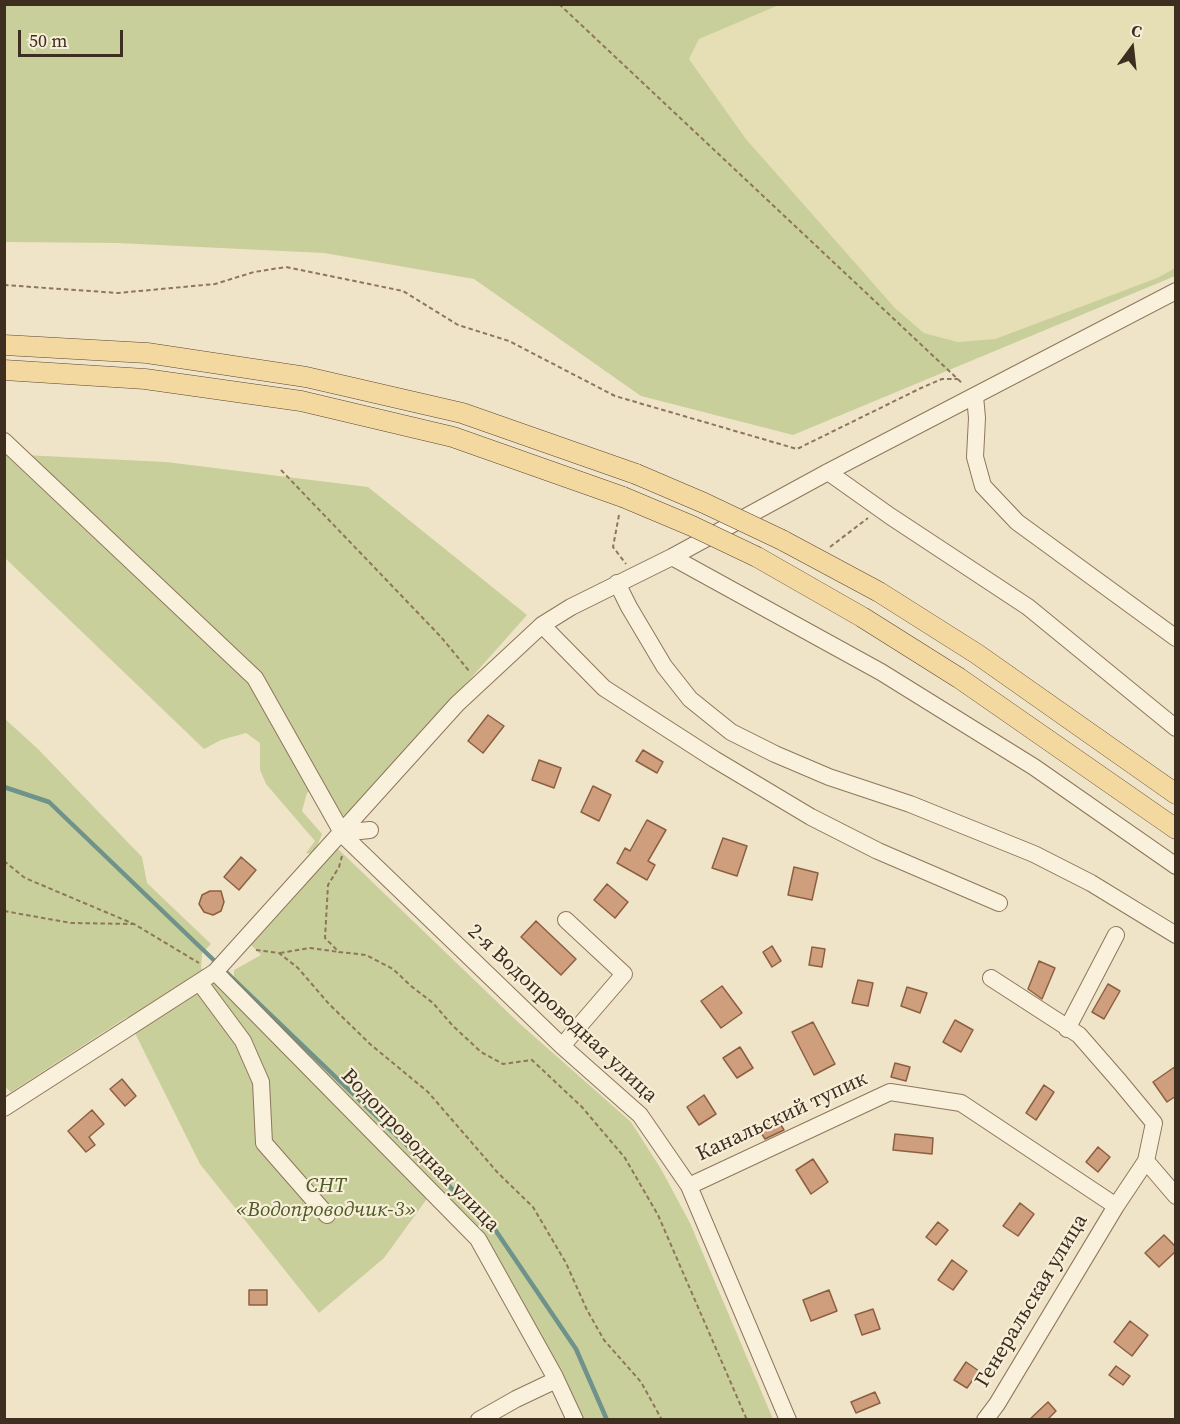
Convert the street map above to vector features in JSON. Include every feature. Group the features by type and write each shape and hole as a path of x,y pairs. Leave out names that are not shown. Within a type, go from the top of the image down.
{"main road":[{"path":"4,345 147,353 306,377 462,413 636,474 782,540 879,592 977,654 1176,794"},
{"path":"4,370 146,379 301,401 453,437 623,497 757,557 862,616 959,678 1176,829"}],"street":[{"path":"4,1108 215,972 343,834 457,704 542,625 571,607 672,557 828,472 1176,291"},
{"path":"975,396 978,418 975,457 983,486 1017,522 1176,638"},
{"name":"2-я Водопроводная улица","path":"4,441 255,678 343,834 562,1046 640,1115 689,1186 788,1419"},
{"path":"828,472 1028,607 1176,728"},
{"path":"672,557 890,678 1034,767 1176,866"},
{"path":"617,583 664,666 690,699 731,732 829,777 910,804 1034,854 1091,883 1176,935"},
{"path":"542,625 604,688 714,759 811,817 878,851 999,903"},
{"path":"343,834 370,830"},
{"path":"562,1046 624,974 566,920"},
{"path":"1067,1029 1116,935"},
{"name":"Водопроводная улица","path":"215,972 478,1239 575,1419"},
{"path":"991,978 1079,1035 1154,1123 1146,1161 1176,1196"},
{"path":"200,983 243,1041 261,1082 264,1143 327,1215"},
{"name":"Канальский тупик","path":"689,1186 890,1092 961,1103 1116,1206"},
{"name":"Генеральская улица","path":"985,1419 997,1404 1116,1206 1146,1161"},
{"path":"478,1419 556,1380"}],"path":[{"path":"558,4 975,396"},
{"path":"4,285 118,293 215,284 254,272 286,267 403,291 458,325 509,341 615,396 797,449 921,388 942,379 958,379"},
{"path":"281,470 441,637 479,684"},
{"path":"623,497 613,547 635,574"},
{"path":"816,558 867,519"},
{"path":"339,952 325,938 328,885 339,867 343,834"},
{"path":"4,861 25,878 134,924 215,972"},
{"path":"4,911 71,923 134,924"},
{"path":"236,947 279,953 310,948 366,955 393,969 433,1003 453,1026 481,1052 503,1064 532,1060 582,1107 625,1158 658,1215 747,1419"},
{"path":"279,953 298,968 329,1004 370,1044 428,1092 498,1173 533,1207 566,1263 604,1340 641,1382 662,1419"}],"shaded area":[{"path":"779,5 1175,5 1175,268 1157,278 995,339 958,342 924,333 895,308 746,139 689,59 698,39"}],"green space":[{"path":"5,5 779,5 699,39 689,59 746,139 895,308 924,333 958,342 995,339 1157,278 1175,268 1175,276 793,435 641,396 474,279 324,253 117,243 5,242"},
{"path":"4,454 166,462 368,487 527,615 351,813 339,817 318,784 307,793 302,811 322,834 314,854 306,853 315,841 266,784 260,770 260,743 246,733 221,740 204,749 5,558"},
{"name":"СНТ «Водопроводчик-3»","path":"4,718 38,749 142,857 147,883 211,944 202,953 201,968 316,1080 429,1196 384,1258 319,1313 200,1164 127,1017 11,1092 5,1087"},
{"path":"336,847 519,1023 631,1122 661,1169 690,1223 773,1419 581,1419 484,1237 234,985 234,970 261,955 251,945 302,889 312,871"}],"building":[{"path":"488,715 504,726 483,753 468,741"},
{"path":"643,750 663,762 657,773 636,761"},
{"path":"539,760 561,768 554,788 532,780"},
{"path":"593,786 611,795 599,821 581,812"},
{"path":"647,820 666,830 648,861 655,865 647,880 617,863 625,848 630,851"},
{"path":"723,838 747,846 737,876 712,868"},
{"path":"241,857 256,870 239,890 224,877"},
{"path":"794,867 818,873 812,900 788,895"},
{"path":"607,884 628,902 615,918 594,900"},
{"path":"210,891 221,891 224,902 221,911 213,915 204,912 199,904 202,895"},
{"path":"536,921 576,959 561,975 521,937"},
{"path":"772,946 781,961 772,967 763,952"},
{"path":"812,947 825,949 822,967 809,965"},
{"path":"1039,961 1055,968 1042,999 1028,989"},
{"path":"858,980 873,983 868,1006 852,1003"},
{"path":"1108,984 1120,991 1104,1019 1092,1012"},
{"path":"722,986 742,1013 721,1028 701,1001"},
{"path":"907,987 927,993 920,1013 901,1006"},
{"path":"955,1020 973,1030 961,1052 943,1042"},
{"path":"813,1022 835,1064 814,1075 792,1032"},
{"path":"740,1047 753,1068 737,1078 723,1058"},
{"path":"895,1063 910,1067 906,1081 891,1077"},
{"path":"1176,1066 1176,1096 1167,1102 1153,1082"},
{"path":"122,1079 136,1096 125,1106 110,1089"},
{"path":"1044,1085 1054,1092 1036,1120 1026,1113"},
{"path":"704,1095 716,1114 699,1125 687,1107"},
{"path":"92,1110 104,1124 89,1137 95,1145 86,1152 68,1131"},
{"path":"776,1117 784,1130 765,1139 758,1128"},
{"path":"895,1134 933,1138 932,1154 893,1150"},
{"path":"1098,1147 1110,1157 1098,1172 1086,1162"},
{"path":"813,1159 828,1182 811,1194 796,1170"},
{"path":"1020,1203 1034,1214 1018,1236 1003,1226"},
{"path":"938,1222 948,1230 936,1245 926,1237"},
{"path":"1164,1235 1176,1247 1176,1251 1159,1267 1145,1253"},
{"path":"952,1260 967,1271 953,1290 938,1280"},
{"path":"249,1290 267,1290 267,1305 249,1305"},
{"path":"829,1290 837,1311 811,1321 803,1300"},
{"path":"873,1309 880,1329 862,1335 855,1315"},
{"path":"1130,1321 1148,1335 1132,1356 1114,1342"},
{"path":"966,1362 979,1371 967,1388 954,1380"},
{"path":"1116,1366 1130,1376 1123,1385 1109,1375"},
{"path":"875,1392 880,1403 856,1413 851,1402"},
{"path":"1048,1402 1056,1411 1048,1419 1030,1419"}],"waterway":[{"path":"4,787 49,802 496,1231 576,1349 607,1420"}]}
